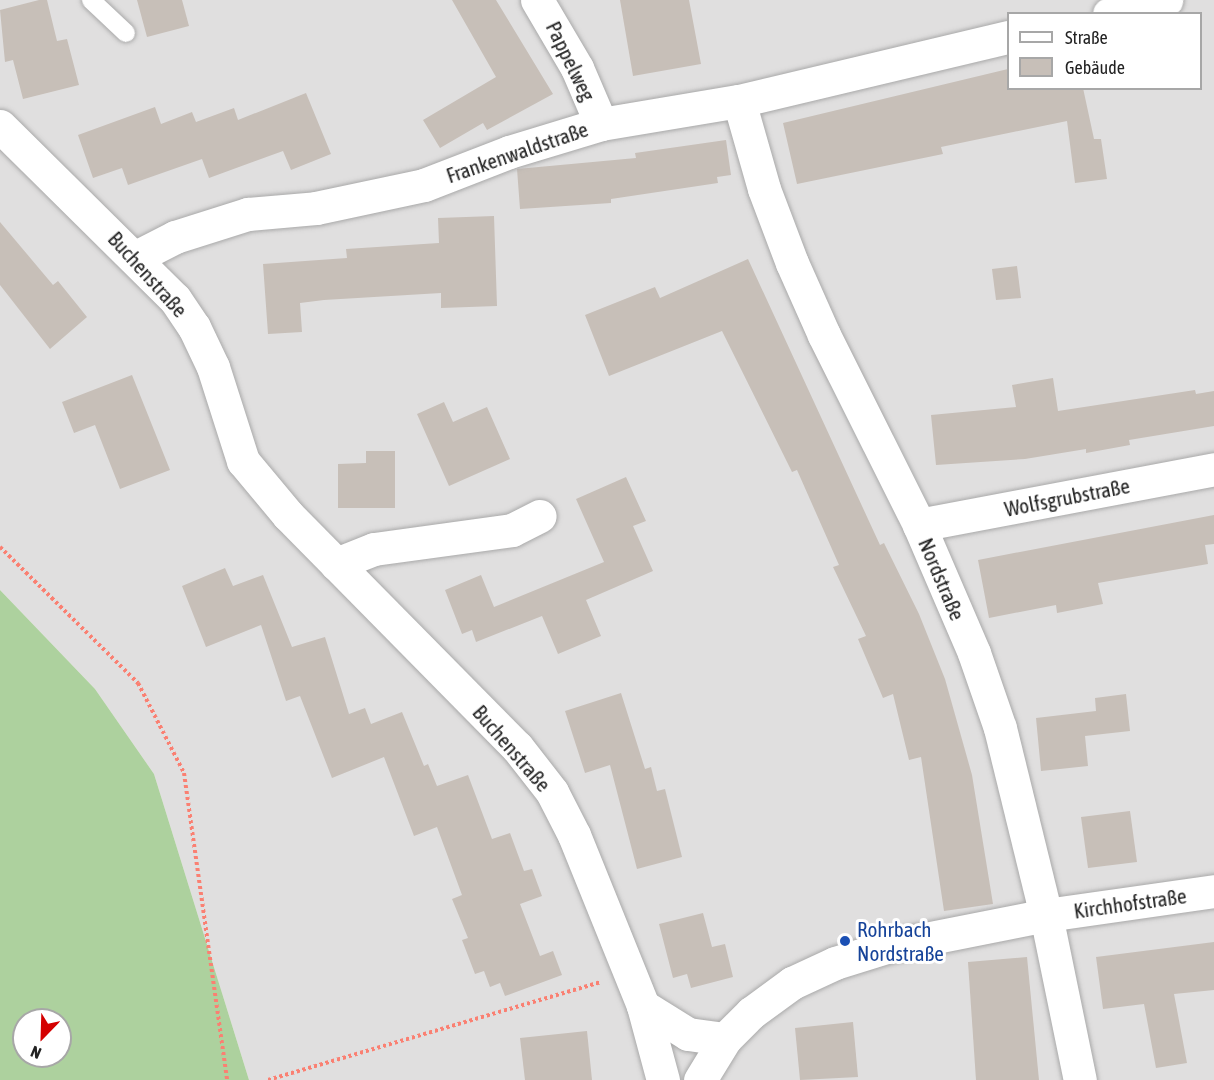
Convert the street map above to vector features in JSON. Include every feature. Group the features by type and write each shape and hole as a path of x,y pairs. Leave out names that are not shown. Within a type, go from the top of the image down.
{"street":[{"name":"Pappelweg","path":"537,0 577,68 601,124"},
{"path":"1117,12 1166,0"},
{"name":"Frankenwaldstraße","path":"136,257 176,237 248,214 316,208 402,190 601,124 739,101 1007,37"},
{"name":"Nordstraße","path":"739,101 764,189 792,263 824,335 919,525 974,653 1000,728 1046,915 1080,1080"},
{"name":"Buchenstraße","path":"0,126 136,257 175,299 194,327 213,367 243,461 336,564 517,747 552,792 574,835 643,1006 663,1080"},
{"name":"Wolfsgrubstraße","path":"919,525 1214,469"},
{"path":"336,564 374,549 512,530 540,516"},
{"name":"Kirchhofstraße","path":"724,1038 792,983 835,963 890,946 1046,915 1214,891"},
{"path":"643,1006 688,1034 724,1038 700,1080"}],"lane":[{"path":"91,0 126,33"}],"path":[{"path":"0,547 138,682 184,773 227,1080"},
{"path":"268,1080 630,973"}],"shaded area":[{"path":"0,0 1214,0 1214,1080 249,1080 154,774 95,689 0,590"}],"green space":[{"path":"0,590 95,689 154,774 249,1080 0,1080"}],"building":[{"path":"47,0 57,41 67,39 79,85 23,99 13,60 5,62 0,10"},
{"path":"137,0 182,0 189,26 147,37"},
{"path":"452,0 496,0 553,94 487,130 483,123 440,148 423,120 496,77"},
{"path":"620,0 689,0 701,64 633,76"},
{"path":"1007,69 1007,90 1083,90 1094,139 1101,139 1107,179 1075,183 1067,121 941,147 943,154 797,184 783,123"},
{"path":"306,93 331,154 291,170 283,151 209,178 202,159 128,185 122,168 93,178 78,135 155,107 161,124 192,112 196,122 234,108 238,120"},
{"path":"726,140 731,175 717,177 718,183 611,199 611,203 520,209 517,169 636,158 635,153"},
{"path":"494,216 497,306 441,308 441,293 324,300 300,303 302,332 268,334 263,264 347,258 346,249 439,243 438,218"},
{"path":"0,222 53,285 58,281 87,317 50,349 0,285"},
{"path":"748,259 880,545 884,543 919,614 945,679 972,775 993,904 944,911 921,757 909,760 893,694 883,698 858,639 866,636 833,567 839,565 797,470 792,472 722,331 609,376 585,315 655,287 660,298"},
{"path":"1017,266 1021,298 996,300 992,269"},
{"path":"132,375 170,470 120,489 95,425 74,433 62,402"},
{"path":"1053,378 1058,411 1195,390 1196,394 1214,391 1214,426 1129,440 1130,445 1086,453 1086,449 1025,459 936,465 931,415 1016,407 1012,385"},
{"path":"444,402 453,422 487,407 510,459 449,486 417,414"},
{"path":"366,451 395,451 395,508 338,508 338,464 366,463"},
{"path":"626,477 646,521 633,526 653,571 586,600 601,636 558,654 542,616 476,642 472,630 462,634 445,590 481,575 494,607 604,562 576,499"},
{"path":"1214,515 1214,544 1205,545 1208,564 1098,583 1103,604 1057,613 1056,605 989,618 978,560"},
{"path":"225,568 233,586 263,575 292,647 325,637 349,714 365,708 371,724 402,712 424,766 428,764 437,786 468,775 492,839 510,833 524,871 532,869 542,896 520,904 540,956 553,951 562,975 505,996 500,983 490,987 484,971 475,974 462,940 468,938 452,899 462,895 437,827 414,836 384,757 332,778 300,696 286,701 261,625 206,647 182,586"},
{"path":"621,693 645,769 651,767 657,791 665,789 682,857 637,869 610,765 585,773 565,711"},
{"path":"1126,694 1130,731 1085,736 1088,766 1041,771 1036,718 1096,711 1095,698"},
{"path":"1130,811 1137,862 1088,868 1081,817"},
{"path":"703,913 712,947 725,944 733,977 691,988 687,974 673,978 659,924"},
{"path":"1214,942 1214,990 1174,994 1187,1063 1156,1068 1144,1004 1103,1009 1096,957"},
{"path":"1027,957 1039,1080 976,1080 968,962"},
{"path":"853,1022 858,1077 800,1080 795,1028"},
{"path":"587,1031 592,1080 525,1080 520,1038"}],"place":[{"name":"Rohrbach Nordstraße","path":"845,941"}]}
